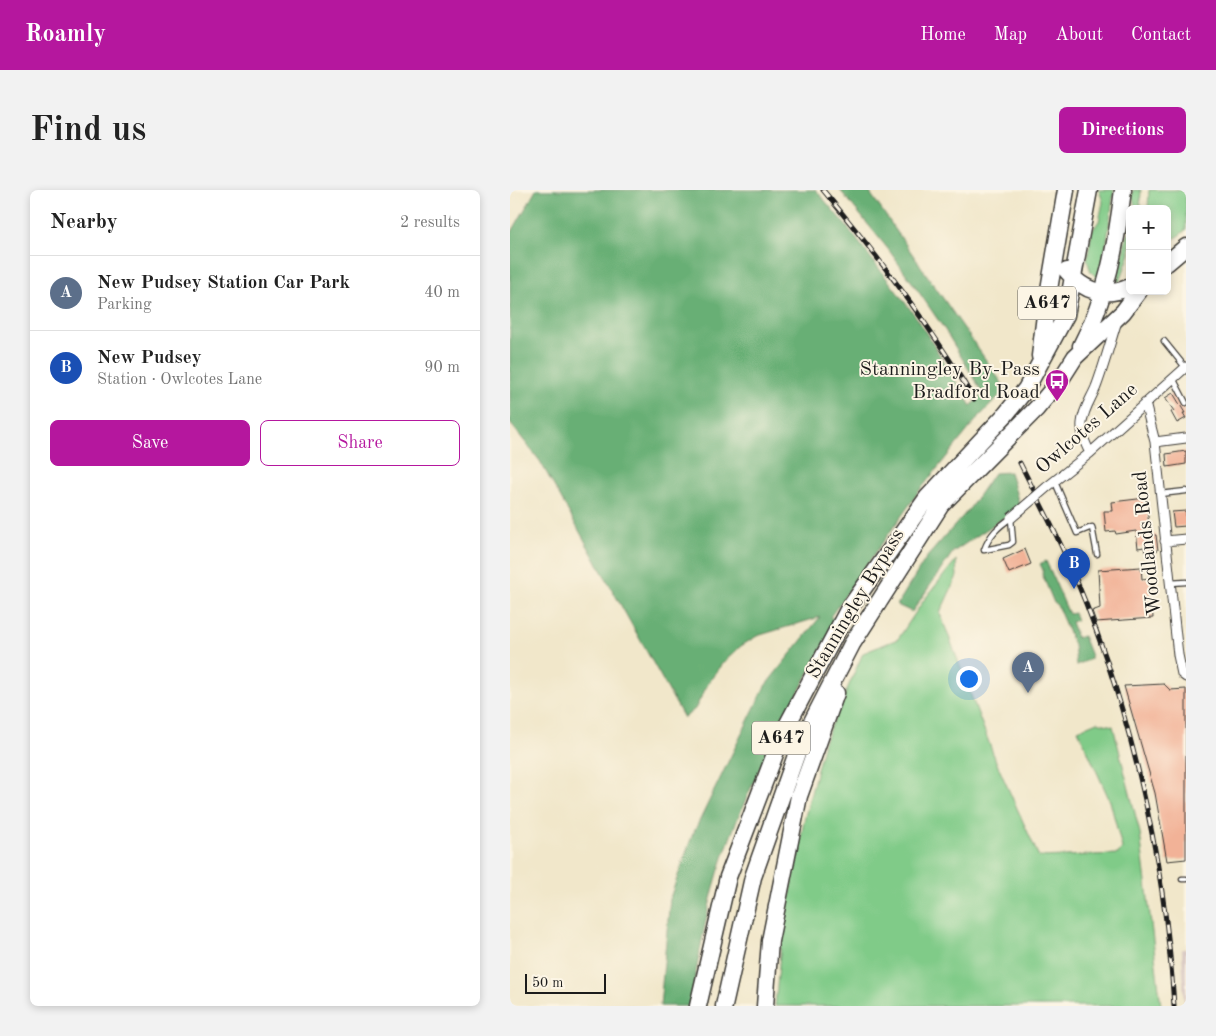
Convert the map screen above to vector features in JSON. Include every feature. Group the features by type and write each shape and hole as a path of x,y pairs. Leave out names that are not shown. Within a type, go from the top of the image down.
{"highway":[{"name":"A647","path":"1039,366 1046,307 1066,190"},
{"name":"Stanningley Bypass","path":"698,1006 728,877 783,732 848,610 926,498 1006,414 1026,389 1039,366 1066,315 1089,190"},
{"name":"A647","path":"1075,357 1094,322 1104,292 1118,230 1124,190"},
{"path":"1058,241 1061,259 1066,270 1086,288 1104,292 1114,292 1126,288"},
{"path":"1171,260 1186,247"},
{"name":"Stanningley Bypass","path":"724,1006 753,877 799,747 852,644 941,505 1050,394 1075,357 1117,318 1136,295"},
{"path":"765,1006 770,942 799,796 838,689 891,584"}],"street":[{"path":"1090,452 1082,433 1084,411 1107,355 1117,318"},
{"name":"Owlcotes Lane","path":"1011,518 1090,452 1186,367"},
{"name":"Woodlands Road","path":"1145,403 1155,442 1170,583 1182,648 1182,674 1186,677"},
{"path":"1155,442 1186,438"},
{"path":"1165,541 1186,539"}],"lane":[{"path":"1164,341 1186,367"},
{"path":"1173,378 1186,402"},
{"path":"1051,483 1077,533 1092,527 1097,554"},
{"path":"1160,494 1186,491"},
{"path":"1011,518 1013,542 1009,545 984,550 988,539 995,530 1011,518"},
{"path":"1170,583 1186,582"}],"shaded area":[{"path":"1182,949 1186,949 1186,1006 1184,1006"}],"green space":[{"path":"536,190 816,190 848,228 917,318 971,406 983,393 945,330 888,249 840,190 868,190 1006,389 977,419 920,490 830,617 837,620 772,744 742,807 729,840 709,906 690,1006 660,1006 670,898 692,836 765,686 820,617 757,636 741,646 721,665 708,684 695,709 684,718 540,461 510,423 510,235"},
{"path":"1099,190 1114,190 1107,241 1098,279 1091,272 1087,260 1092,231 1099,221 1103,202"},
{"path":"1133,190 1141,190 1140,205 1135,205 1132,196"},
{"path":"1149,190 1186,190 1186,230 1171,241 1171,205 1148,205"},
{"path":"1126,238 1126,265 1120,281 1117,281"},
{"path":"1010,472 1020,507 953,552 912,612 897,605 926,558 970,508 994,473"},
{"path":"956,560 957,576 940,613 997,764 1039,857 1118,854 1122,848 1110,801 1078,730 1097,722 1113,726 1140,833 1161,1006 775,1006 781,945 804,821 824,742 863,653 898,639 924,600"},
{"path":"1046,561 1069,614 1074,613 1077,620 1071,622 1077,638 1083,636 1091,656 1091,659 1076,665 1074,645 1042,574 1043,570 1040,564"}],"building":[{"path":"1173,393 1186,418 1177,423 1171,412 1174,411 1165,398"},
{"path":"1186,451 1186,464 1167,467 1166,454"},
{"path":"1146,498 1150,535 1156,535 1158,550 1145,552 1144,547 1138,548 1136,531 1116,534 1115,531 1106,532 1104,511 1113,511 1112,502"},
{"path":"1186,511 1186,526 1174,527 1172,512"},
{"path":"1025,549 1031,564 1009,573 1003,559"},
{"path":"1141,567 1142,579 1150,578 1153,618 1096,622 1092,611 1100,608 1098,570"},
{"path":"1164,684 1170,690 1186,689 1186,859 1167,861 1155,793 1124,686"}],"railway":[{"path":"823,190 903,292 974,399"},
{"path":"1020,463 1060,542 1087,607 1107,661 1124,718 1152,833 1162,891 1174,1006"}],"place":[{"name":"Stanningley By-Pass Bradford Road","path":"1057,402"},
{"name":"New Pudsey","path":"1074,589"},
{"name":"New Pudsey Station Car Park","path":"1028,693"}]}
